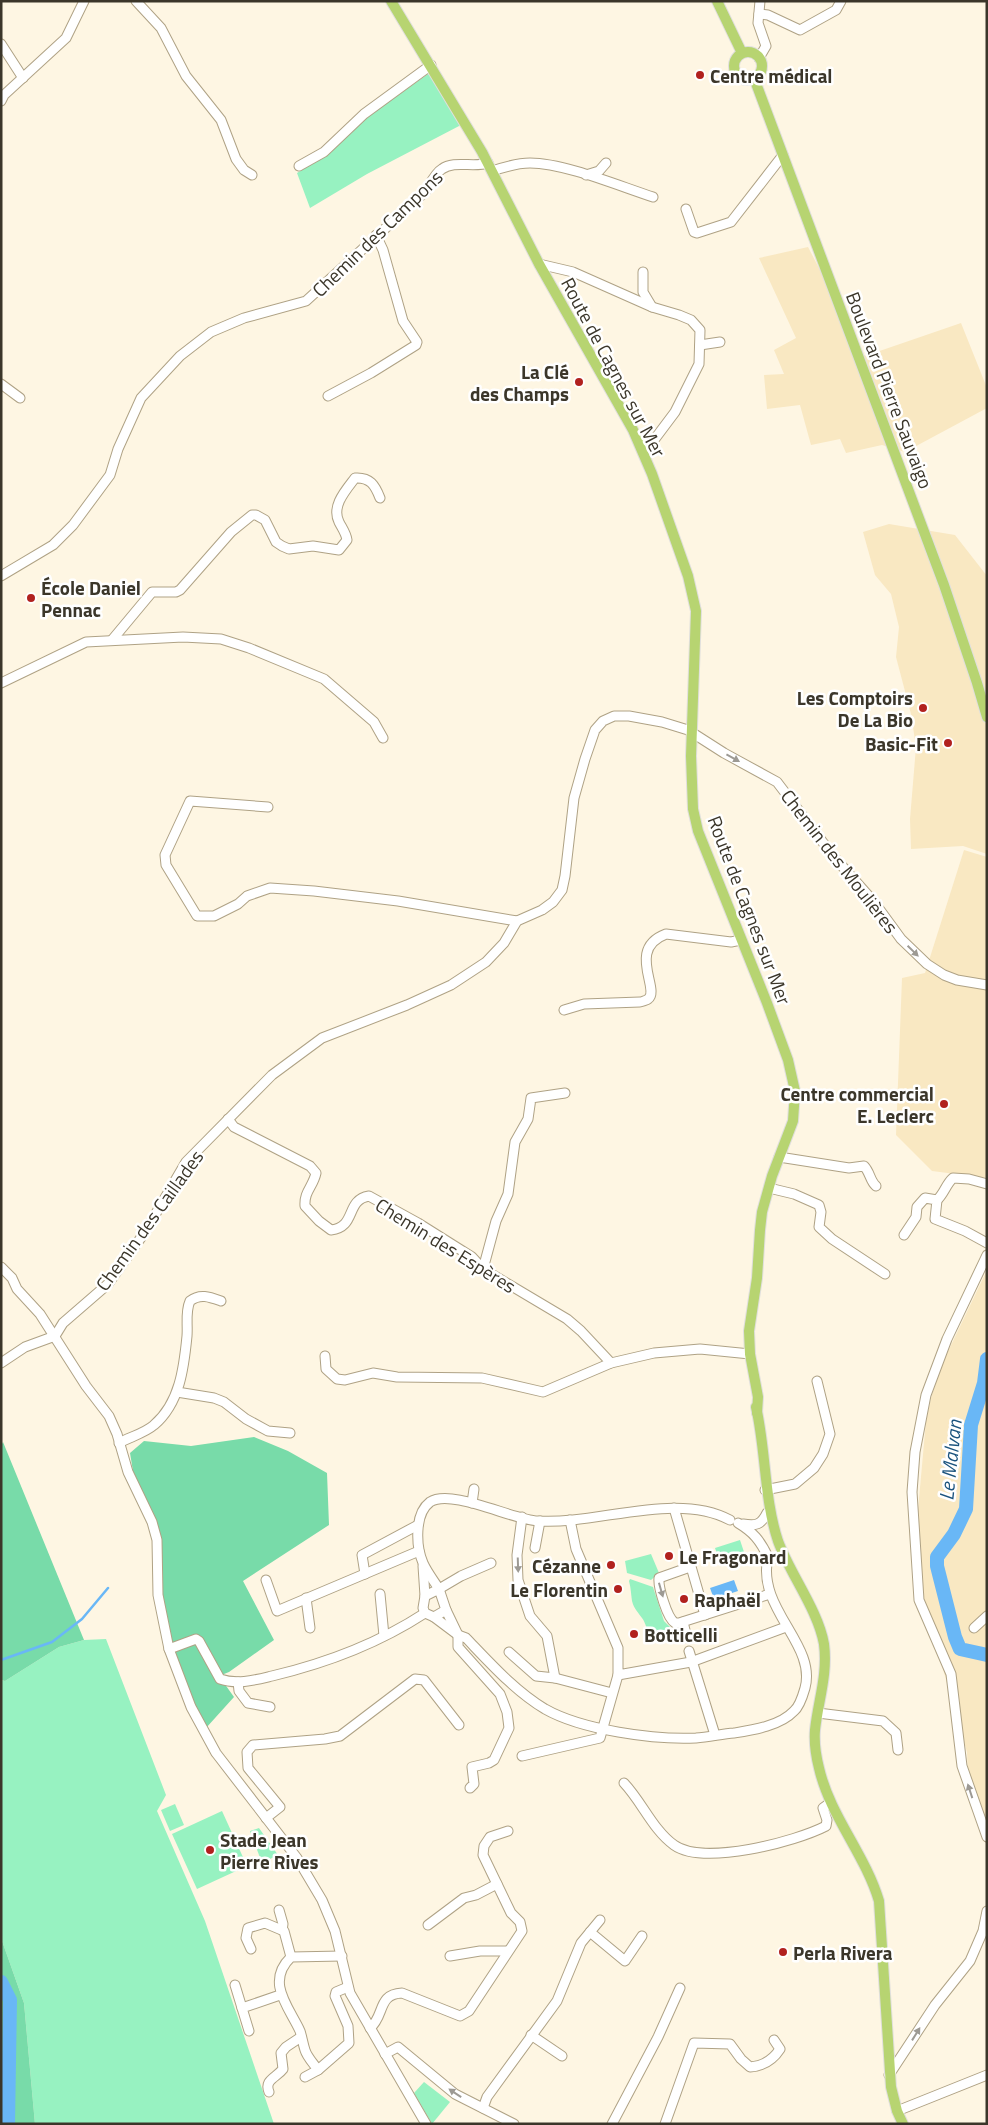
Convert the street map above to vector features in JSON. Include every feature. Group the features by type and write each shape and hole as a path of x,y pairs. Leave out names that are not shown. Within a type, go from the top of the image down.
{"main road":[{"name":"Route de Cagnes sur Mer","path":"391,1 431,65 490,167 539,264 642,450 688,576 696,611 692,786 698,831 778,1032 792,1078 795,1106 790,1133 779,1157 761,1221 757,1278 749,1331 748,1354 758,1413 767,1490"},
{"path":"716,1 742,53"},
{"path":"751,52 759,58 761,62 760,72 754,78 741,78 735,72 736,59 742,53 751,52"},
{"name":"Boulevard Pierre Sauvaigo","path":"754,78 944,584 978,683 987,717"},
{"path":"767,1490 769,1529 779,1559 818,1628"},
{"path":"767,1490 778,1541 804,1592 822,1637 826,1666 815,1742 818,1766 830,1803 857,1850 876,1888 879,1901 889,2075 897,2111 903,2124"}],"street":[{"path":"1,101 4,95 66,38 84,1"},
{"path":"136,1 161,28 186,76 221,120 236,159 244,170 252,174"},
{"path":"759,58 766,46 758,23 760,1"},
{"path":"759,14 768,15 800,30 836,10 841,1"},
{"path":"1,44 23,78"},
{"path":"299,166 324,152 364,114 431,65"},
{"path":"686,209 694,232 697,233 731,222 783,155"},
{"name":"Chemin des Campons","path":"1,576 53,545 78,519 110,475 118,449 141,398 180,356 211,332 244,318 306,301 426,191 441,169 449,165 490,167 528,163 561,167 653,197"},
{"path":"586,175 599,171 606,163"},
{"path":"328,396 380,368 416,345 417,342 403,320 383,250 376,236"},
{"path":"539,264 573,272 652,307 691,320 700,330 698,364 675,412 654,440 642,450"},
{"path":"643,272 643,292 646,300 652,307"},
{"path":"700,345 720,342"},
{"path":"1,384 20,398"},
{"path":"112,640 152,592 176,592 180,590 231,532 252,515 256,514 265,520 276,542 289,549 313,546 340,550 347,540 336,512 344,492 355,478 363,477 370,480 376,487 380,498"},
{"path":"1,682 86,642 182,637 221,639 249,648 324,679 374,722 383,738"},
{"path":"268,807 190,801 165,855 166,864 197,916 214,916 248,896 270,888 398,901 517,921 542,910 553,902 562,890 574,798 595,730 603,721 614,716 629,716 662,722 692,732"},
{"name":"Chemin des Moulières","path":"692,732 777,782 834,857 874,902 901,939 935,970 951,978 987,985"},
{"name":"Chemin des Caillades","path":"49,1338 69,1317 108,1284 149,1225 186,1162 272,1074 322,1038 450,986 486,962 504,943 517,921"},
{"path":"564,1010 584,1004 648,1000 651,995 651,988 645,964 651,945 657,938 666,934 731,942 741,940"},
{"path":"483,1269 496,1221 508,1194 515,1142 528,1118 532,1098 566,1093"},
{"name":"Chemin des Espères","path":"228,1119 234,1127 310,1166 316,1174 315,1181 304,1195 305,1206 319,1221 331,1230 339,1229 350,1218 354,1205 361,1198 369,1196 418,1223 472,1257 483,1269 568,1319 611,1363"},
{"path":"779,1157 849,1168 864,1166 869,1171 876,1186"},
{"path":"987,1184 969,1179 954,1178 948,1182 944,1194 937,1200 935,1220 965,1231 987,1243"},
{"path":"769,1188 794,1194 819,1205 821,1212 819,1227 832,1239 885,1274"},
{"path":"904,1235 916,1217 916,1207 925,1198 937,1200"},
{"path":"987,1255 947,1339 926,1395 915,1452 912,1492 919,1600 951,1674 962,1766 987,1837"},
{"path":"1,1267 12,1278 17,1289 40,1314 49,1338 109,1416 120,1443 128,1472 148,1511 157,1540 158,1595 169,1649 192,1707 216,1753 297,1858 322,1900 335,1931 348,1987 426,2124"},
{"path":"120,1443 154,1425 171,1406 178,1392 185,1358 187,1310 190,1301 200,1296 210,1296 221,1301"},
{"path":"1,1363 25,1347 49,1338"},
{"path":"325,1356 326,1369 330,1375 345,1380 373,1373 397,1377 482,1378 543,1392 611,1363 676,1350 700,1349 748,1354"},
{"path":"767,1490 795,1484 814,1468 824,1454 830,1434 817,1381"},
{"path":"178,1392 214,1398 224,1402 246,1419 268,1430 290,1433"},
{"path":"472,1504 474,1489"},
{"path":"730,1520 700,1510 674,1508 570,1520 540,1521 452,1500 431,1502 423,1511 418,1524 419,1551 423,1564 425,1596 423,1608 458,1635 466,1638 523,1694 546,1709 575,1721 604,1729 682,1738 761,1728 786,1718 799,1704 806,1686 805,1669 796,1642 786,1627 770,1594 765,1569 768,1557 754,1533 738,1523 755,1526 762,1522 767,1513"},
{"path":"674,1508 705,1615"},
{"path":"522,1517 517,1555 518,1580 530,1616 547,1636 556,1678"},
{"path":"522,1756 597,1740 602,1735 604,1729 618,1675 618,1648 576,1550 570,1520"},
{"path":"536,1548 540,1521"},
{"path":"365,1574 362,1555 418,1524"},
{"path":"266,1580 277,1611 419,1551"},
{"path":"768,1557 779,1559"},
{"path":"425,1596 439,1590 461,1576 490,1563"},
{"path":"423,1564 439,1590 458,1635 458,1647 500,1694 507,1712 509,1728 494,1760 472,1767 474,1784 470,1788"},
{"path":"690,1567 661,1577 658,1580 670,1618 675,1623 770,1594"},
{"path":"380,1594 384,1636"},
{"path":"306,1598 310,1628"},
{"path":"169,1649 196,1639 199,1641 220,1679 238,1682 311,1667 430,1615 446,1610"},
{"path":"974,1628 987,1616"},
{"path":"683,1622 687,1638"},
{"path":"618,1675 691,1662 786,1627"},
{"path":"689,1651 691,1662 703,1690 715,1735"},
{"path":"509,1652 536,1676 556,1678 612,1693"},
{"path":"266,1818 280,1807 248,1768 247,1752 253,1745 326,1740 340,1736 415,1679 424,1680 459,1725"},
{"path":"238,1682 240,1691 248,1703 270,1707"},
{"path":"818,1713 883,1721 896,1733 898,1750"},
{"path":"624,1783 662,1835 675,1846 689,1853 751,1850 818,1830 826,1826 827,1820 823,1808 830,1803"},
{"path":"370,2028 374,2025 385,2000 392,1993 402,1993 460,2016 469,2011 522,1931 520,1922 511,1913 483,1855 484,1846 490,1836 508,1831"},
{"path":"428,1925 464,1898 476,1895 496,1884"},
{"path":"279,1910 283,1924 282,1930 291,1957"},
{"path":"889,2075 935,2005 970,1961 983,1931 987,1911"},
{"path":"483,2108 487,2098 557,2001 581,1943 600,1920"},
{"path":"251,1949 246,1938 248,1928 265,1923 282,1930"},
{"path":"590,1932 625,1961 642,1936"},
{"path":"450,1956 480,1951 507,1951"},
{"path":"318,2070 306,2053 301,2037 280,1995 282,1970 284,1964 291,1957 342,1956"},
{"path":"235,1985 249,2031"},
{"path":"305,2077 318,2070 349,2044 348,2026 335,1996 336,1992 348,1987"},
{"path":"612,2124 658,2037 680,1988"},
{"path":"242,2008 280,1995"},
{"path":"532,2036 562,2056"},
{"path":"269,2092 266,2086 268,2082 283,2069 281,2052 301,2037"},
{"path":"666,2124 694,2043 730,2044 750,2068 761,2066 775,2056 780,2049 774,2040"},
{"path":"385,2054 398,2048 455,2094 514,2124"},
{"path":"897,2111 987,2075"}],"shaded area":[{"path":"808,247 865,356 961,323 987,388 987,408 905,452 882,445 846,453 840,439 811,445 800,405 767,409 764,375 784,374 774,350 796,338 759,258"},
{"path":"889,524 955,535 987,576 987,854 963,846 911,849 910,819 916,747 911,714 896,657 899,627 891,594 875,575 863,532"},
{"path":"964,850 987,857 987,1178 932,1171 896,1135 902,978 925,973"},
{"path":"987,1270 987,1828 968,1775 967,1752 923,1600 918,1510 926,1421 931,1398 942,1364"}],"green space":[{"path":"428,74 433,78 461,125 367,174 310,208 297,173 326,155 356,125"},
{"path":"254,1437 288,1451 327,1473 329,1525 243,1581 274,1640 229,1672 219,1676 234,1697 206,1728 196,1712 174,1660 154,1586 154,1518 134,1477 130,1453 144,1441 191,1446"},
{"path":"3,1442 84,1640 59,1647 5,1681 1,1680 1,1446"},
{"path":"740,1540 744,1552 719,1560 715,1548"},
{"path":"651,1554 659,1573 651,1580 627,1573 625,1561"},
{"path":"630,1579 653,1587 664,1621 676,1633 676,1637 656,1641 650,1636 644,1621 633,1604"},
{"path":"106,1639 166,1795 157,1811 205,1921 274,2124 35,2124 24,2003 1,1938 1,1680 5,1681 59,1647 84,1640"},
{"path":"175,1804 184,1825 170,1831 161,1810"},
{"name":"Stade Jean Pierre Rives","path":"222,1811 247,1866 197,1889 172,1834"},
{"path":"259,1828 278,1855 262,1863 250,1831"},
{"path":"1,1938 24,2003 35,2124 1,2124"},
{"path":"424,2082 450,2102 432,2124 414,2093"}],"water":[{"path":"734,1580 738,1591 714,1599 710,1588"}],"waterway":[{"name":"Le Malvan","path":"987,1359 984,1383 971,1425 966,1509 954,1534 937,1557 937,1566 955,1637 960,1649 987,1655"},
{"path":"1,1660 52,1642 82,1619 108,1588"},
{"path":"1,1982 10,2000 8,2124"}],"place":[{"name":"Centre médical","path":"700,75"},
{"name":"La Clé des Champs","path":"579,382"},
{"name":"École Daniel Pennac","path":"31,598"},
{"name":"Les Comptoirs De La Bio","path":"923,708"},
{"name":"Basic-Fit","path":"948,743"},
{"name":"Centre commercial E. Leclerc","path":"944,1104"},
{"name":"Le Fragonard","path":"669,1556"},
{"name":"Cézanne","path":"611,1565"},
{"name":"Le Florentin","path":"618,1589"},
{"name":"Raphaël","path":"684,1599"},
{"name":"Botticelli","path":"634,1634"},
{"name":"Stade Jean Pierre Rives","path":"210,1850"},
{"name":"Perla Rivera","path":"783,1952"}]}
